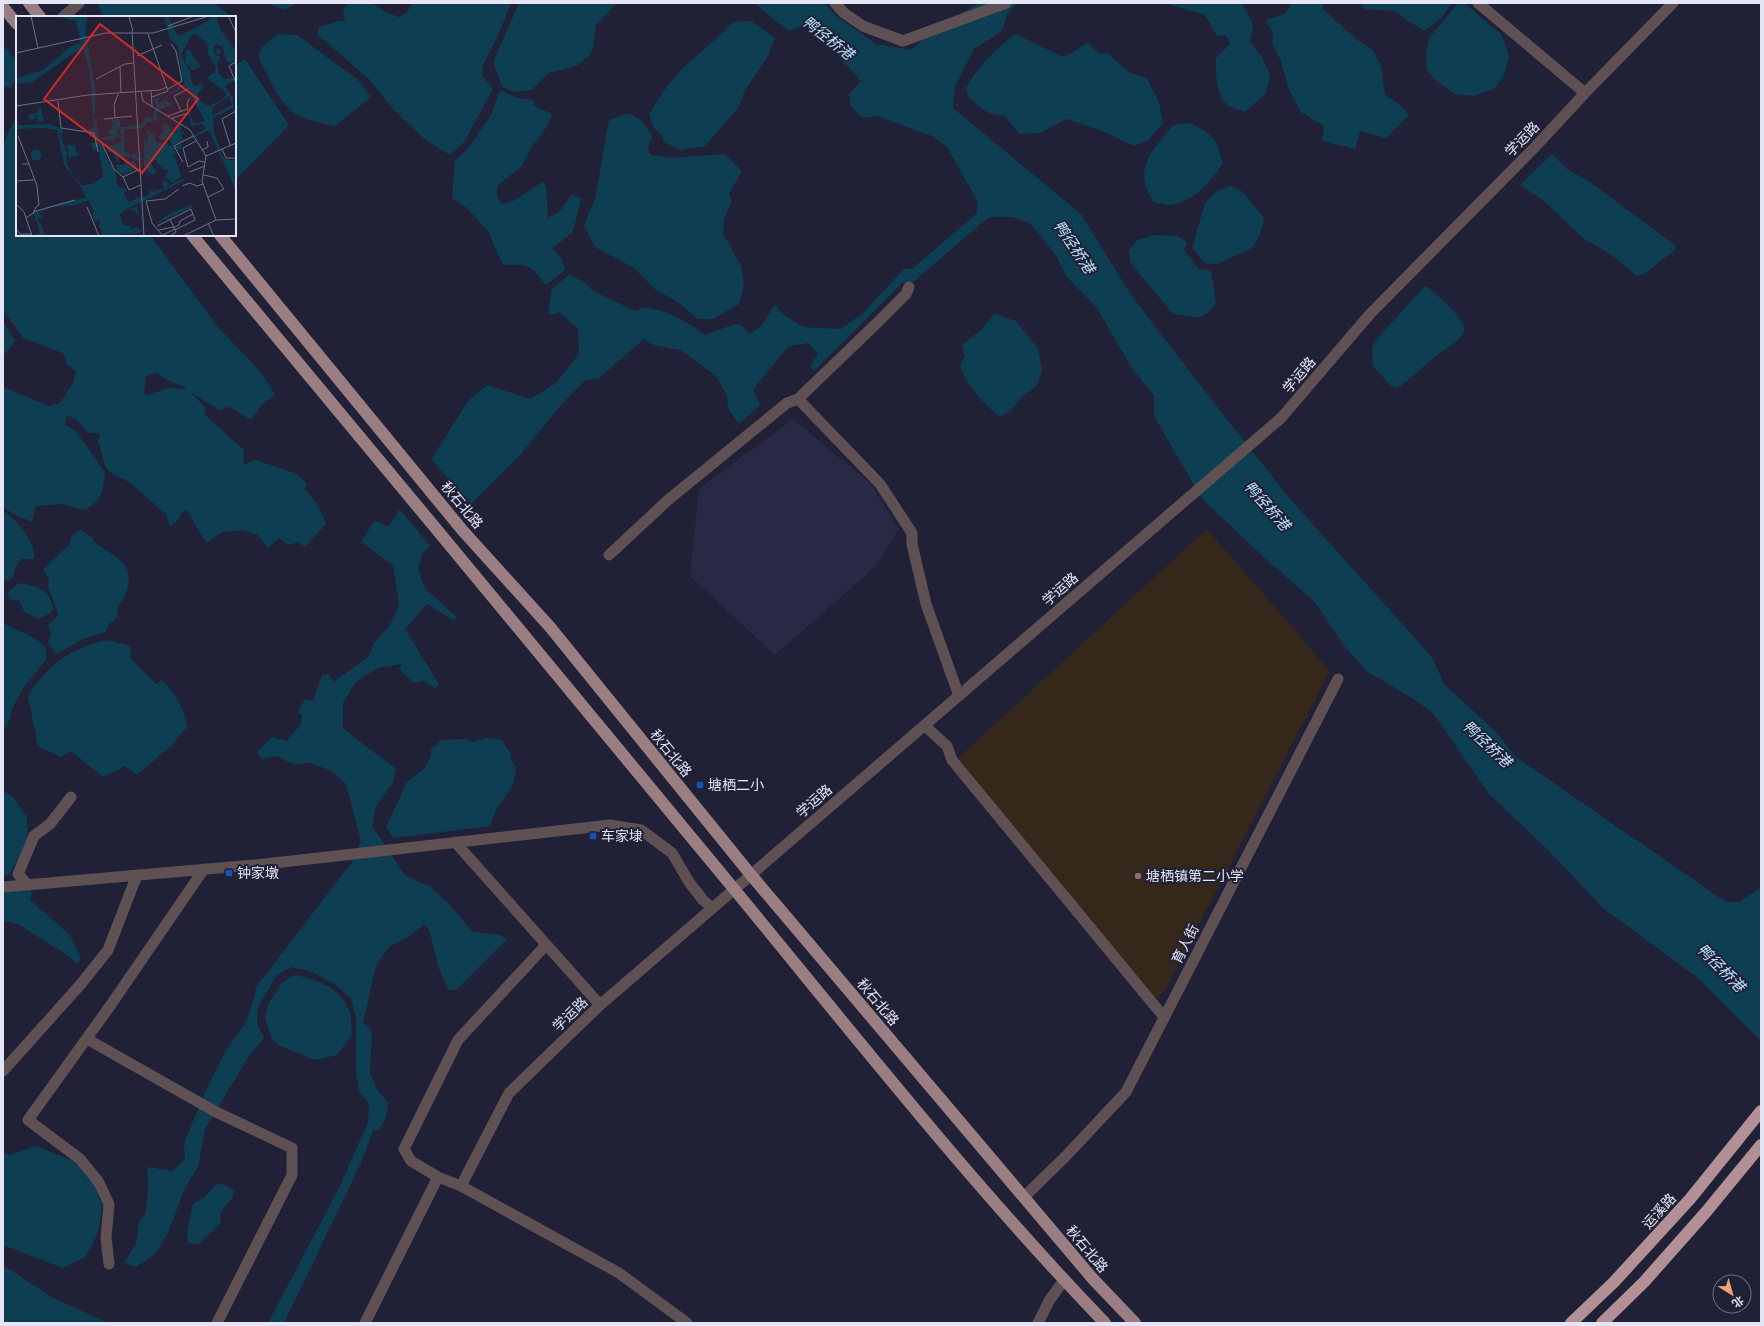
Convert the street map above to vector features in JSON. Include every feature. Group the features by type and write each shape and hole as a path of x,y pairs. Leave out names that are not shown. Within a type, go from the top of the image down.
{"highway":[{"name":"运溪路","path":"1571,1323 1614,1282 1690,1199 1761,1111"},
{"path":"1602,1323 1649,1276 1706,1212 1761,1145"}],"main road":[{"path":"29,3 39,16"},
{"path":"3,7 16,23"},
{"path":"193,236 734,889 903,1097 1064,1280 1105,1323"},
{"name":"秋石北路","path":"221,236 463,531 550,627 751,876 1093,1279 1134,1323"}],"street":[{"path":"64,16 79,3"},
{"path":"835,3 844,13 862,26 903,41 1006,3"},
{"path":"1478,3 1585,93"},
{"name":"学运路","path":"461,1186 510,1093 600,1005 1281,418 1370,314 1536,146 1585,93 1673,3"},
{"path":"609,555 668,500 787,403 798,399 906,294 909,286"},
{"path":"798,399 880,484 912,533 912,544 926,604 960,696"},
{"name":"育人街","path":"1024,1197 1065,1157 1126,1092 1338,679"},
{"path":"925,726 947,746 952,760 1164,1017"},
{"path":"28,885 18,874 34,836 50,824 71,797"},
{"path":"3,887 265,864 610,824 641,830 672,853 689,882 703,900 712,908"},
{"path":"455,842 600,1005"},
{"path":"108,1264 106,1238 109,1204 98,1181 80,1159 28,1120 87,1039 204,869"},
{"path":"3,1070 81,984 108,950 137,875"},
{"path":"546,945 458,1040 404,1149 411,1161 438,1177 461,1186 620,1273 687,1323"},
{"path":"87,1039 216,1112 292,1148 292,1175 217,1323"},
{"path":"365,1323 438,1177"},
{"path":"1038,1323 1049,1301 1064,1280"}],"shaded area":[{"path":"793,419 871,484 899,529 875,567 775,655 690,576 699,489"},
{"name":"塘栖镇第二小学","path":"1207,529 1330,671 1165,990 1154,1000 955,761"}],"water":[{"path":"98,3 214,3 231,16 103,16"},
{"path":"266,3 297,3 285,10"},
{"path":"348,3 372,3 387,13 399,17 406,13 413,3 511,3 496,40 483,65 482,76 493,89 464,142 450,155 423,138 392,108 369,79 317,34 319,27 338,21 345,21 343,10"},
{"path":"519,3 617,3 596,25 593,49 589,56 576,66 548,73 532,90 515,92 502,87 493,62"},
{"name":"鸭径桥港","path":"754,3 824,3 839,18 876,44 911,50 939,27 979,3 1017,3 1007,14 1002,31 974,49 955,87 953,108 1081,214 1131,295 1291,500 1431,656 1445,685 1495,731 1516,757 1726,902 1740,902 1757,890 1761,885 1761,1041 1697,977 1604,909 1548,850 1489,794 1433,713 1412,698 1368,672 1345,647 1314,601 1268,561 1202,499 1154,416 1154,396 1131,367 1097,308 1066,276 1055,254 1030,223 1012,217 989,217 913,282 902,283 814,371 810,366 818,354 808,343 789,346 753,389 760,405 739,424 728,408 727,395 715,375 680,350 653,345 644,339 599,378 585,380 561,405 521,454 423,553 418,568 425,589 457,617 453,620 427,604 405,629 439,684 435,688 424,681 414,683 400,670 401,664 377,668 356,682 343,703 343,728 396,768 393,782 375,808 372,826 405,875 431,887 452,907 472,932 500,935 507,939 456,990 449,990 439,969 429,929 424,924 410,936 390,946 376,965 363,1023 372,1031 370,1073 377,1090 388,1102 386,1118 379,1130 373,1131 360,1165 284,1323 268,1323 339,1188 368,1122 369,1103 359,1091 356,1072 356,1018 351,999 335,984 312,972 291,967 277,975 258,1007 257,1023 264,1038 249,1056 205,1129 198,1167 185,1188 168,1233 155,1254 136,1267 124,1263 136,1244 139,1222 146,1212 148,1190 147,1167 173,1171 185,1159 184,1143 206,1090 225,1052 246,1022 253,1002 256,987 352,862 361,841 346,784 332,771 310,763 293,764 276,756 261,759 257,752 272,737 287,741 301,724 302,715 298,712 305,699 313,701 322,675 329,674 333,682 369,656 374,643 390,625 399,604 393,565 361,542 374,521 389,526 468,401 487,385 531,399 556,383 579,354 578,329 559,312 551,315 548,313 552,289 569,275 584,282 593,291 635,311 645,308 662,311 678,318 706,335 726,327 740,324 750,334 762,325 775,304 782,314 803,327 841,329 863,313 904,269 913,268 976,214 978,202 947,147 932,136 877,116 862,118 851,106 849,94 861,81 816,32 804,25 789,31"},
{"path":"1164,3 1242,3 1253,25 1250,42 1262,57 1270,75 1266,93 1245,112 1230,107 1225,103 1221,97 1217,85 1216,58 1230,44 1226,35 1217,36 1205,15"},
{"path":"1292,3 1323,3 1323,9 1356,39 1373,50 1381,66 1385,95 1400,105 1409,115 1386,138 1360,131 1355,149 1322,141 1324,126 1301,112 1289,90 1281,61 1272,43 1273,33 1266,20 1285,14"},
{"path":"1360,3 1452,3 1442,17 1425,31 1405,19 1396,11 1364,9"},
{"path":"1458,3 1464,3 1502,35 1509,57 1504,75 1494,89 1473,96 1455,94 1437,82 1427,70 1426,54 1429,38"},
{"path":"751,21 775,38 768,56 745,90 739,107 704,147 688,148 682,151 664,142 662,136 653,126 649,114 667,87 688,63 719,37 733,22"},
{"path":"278,34 297,35 358,80 371,97 335,126 307,119 292,112 274,89 258,55 263,46"},
{"path":"1015,34 1064,57 1088,43 1099,54 1108,53 1128,72 1147,78 1159,102 1163,124 1147,141 1133,146 1103,131 1066,119 1040,133 1019,134 1005,116 988,113 969,98 966,88 976,72 1000,46"},
{"path":"3,45 16,60 16,77 11,88 3,86"},
{"path":"245,59 289,125 236,179 236,65"},
{"path":"500,90 517,98 533,100 534,106 552,114 548,125 531,148 522,166 499,184 496,192 501,204 513,201 542,182 546,186 548,218 559,212 571,195 581,198 572,233 552,248 562,259 565,270 546,285 532,269 524,265 503,265 488,231 468,209 452,198 455,161 470,146 492,113"},
{"path":"629,113 642,121 652,136 648,149 651,155 671,158 725,154 742,171 729,194 732,201 724,219 723,233 741,266 744,286 739,304 713,319 698,319 675,300 657,291 634,268 595,247 584,225 595,199 609,120"},
{"path":"16,119 16,236 151,236 217,326 258,369 275,394 261,406 251,420 230,407 219,410 190,392 206,408 204,414 244,450 243,465 255,460 297,474 307,484 305,489 319,507 326,524 305,547 299,542 288,545 279,538 268,548 258,535 243,530 223,532 206,543 187,510 183,511 177,521 170,526 166,514 129,482 113,474 106,468 98,442 100,433 88,433 75,418 67,416 65,425 75,430 105,472 103,490 99,498 85,510 62,504 35,506 32,522 15,515 3,507 3,387 49,406 60,403 73,383 76,371 67,364 63,353 23,338 3,310 3,149 7,134","holes":["156,373 169,381 184,387 187,390 172,387 147,395 144,392 146,376"]},
{"path":"1190,123 1205,131 1213,138 1218,147 1223,163 1207,184 1186,200 1169,205 1154,202 1147,190 1144,180 1147,160 1158,143 1173,125"},
{"path":"1552,154 1567,169 1591,183 1675,245 1676,249 1644,274 1637,276 1609,253 1584,239 1544,201 1520,185"},
{"path":"1231,186 1243,192 1264,218 1260,235 1252,248 1217,264 1205,263 1192,248 1205,203 1217,191"},
{"path":"1155,235 1178,236 1187,242 1184,250 1199,269 1211,271 1216,304 1206,314 1192,317 1173,314 1130,262 1129,251 1137,240"},
{"path":"1425,286 1443,300 1456,314 1464,326 1464,331 1456,342 1438,354 1397,388 1390,385 1373,366 1372,348 1377,339"},
{"path":"994,314 1016,321 1038,349 1042,370 1037,385 1020,399 1010,411 1000,417 977,395 967,381 960,367 965,356 962,345 981,330"},
{"path":"3,322 15,341 4,355 3,360"},
{"path":"3,511 14,519 19,525 29,539 34,553 34,559 21,559 15,568 13,578 7,581 3,579"},
{"path":"81,530 92,537 93,541 122,562 127,569 129,576 128,585 125,596 118,607 116,619 108,625 106,632 85,638 57,654 48,643 51,634 48,625 59,615 48,587 49,580 43,569 69,545 73,534"},
{"path":"19,583 36,587 45,592 51,600 53,607 51,613 38,619 24,612 20,601 10,600 7,593"},
{"path":"3,623 36,639 46,648 46,660 23,688 12,709 10,719 3,730"},
{"path":"107,640 130,646 131,659 156,684 162,680 179,702 187,727 172,745 137,775 125,766 103,777 71,751 61,757 38,746 28,696 36,684 52,666 61,659 81,648"},
{"path":"488,738 502,740 511,754 511,759 516,767 513,785 496,810 490,826 393,838 386,827 407,782 425,768 431,755 431,749 442,740 466,739 472,742"},
{"path":"3,791 12,796 27,817 28,840 9,875 3,875"},
{"path":"32,890 30,900 70,935 81,959 77,964 70,957 18,924 3,921 3,892"},
{"path":"294,975 302,976 326,985 334,990 345,1002 351,1016 352,1035 337,1055 315,1060 280,1046 272,1039 265,1018 268,1004 282,983"},
{"path":"36,1146 73,1161 91,1177 102,1205 99,1228 93,1244 84,1258 63,1268 3,1245 3,1153 9,1155"},
{"path":"223,1184 234,1190 231,1200 221,1212 221,1223 199,1244 188,1243 187,1232 193,1204 205,1197 215,1185"},
{"path":"3,1265 55,1299 109,1323 3,1323"}],"pier":[{"path":"430,457 471,506 431,547 398,507"}],"place":[{"name":"塘栖二小","path":"700,785"},
{"name":"车家埭","path":"593,836"},
{"name":"钟家墩","path":"229,873"},
{"name":"塘栖镇第二小学","path":"1138,876"}]}
